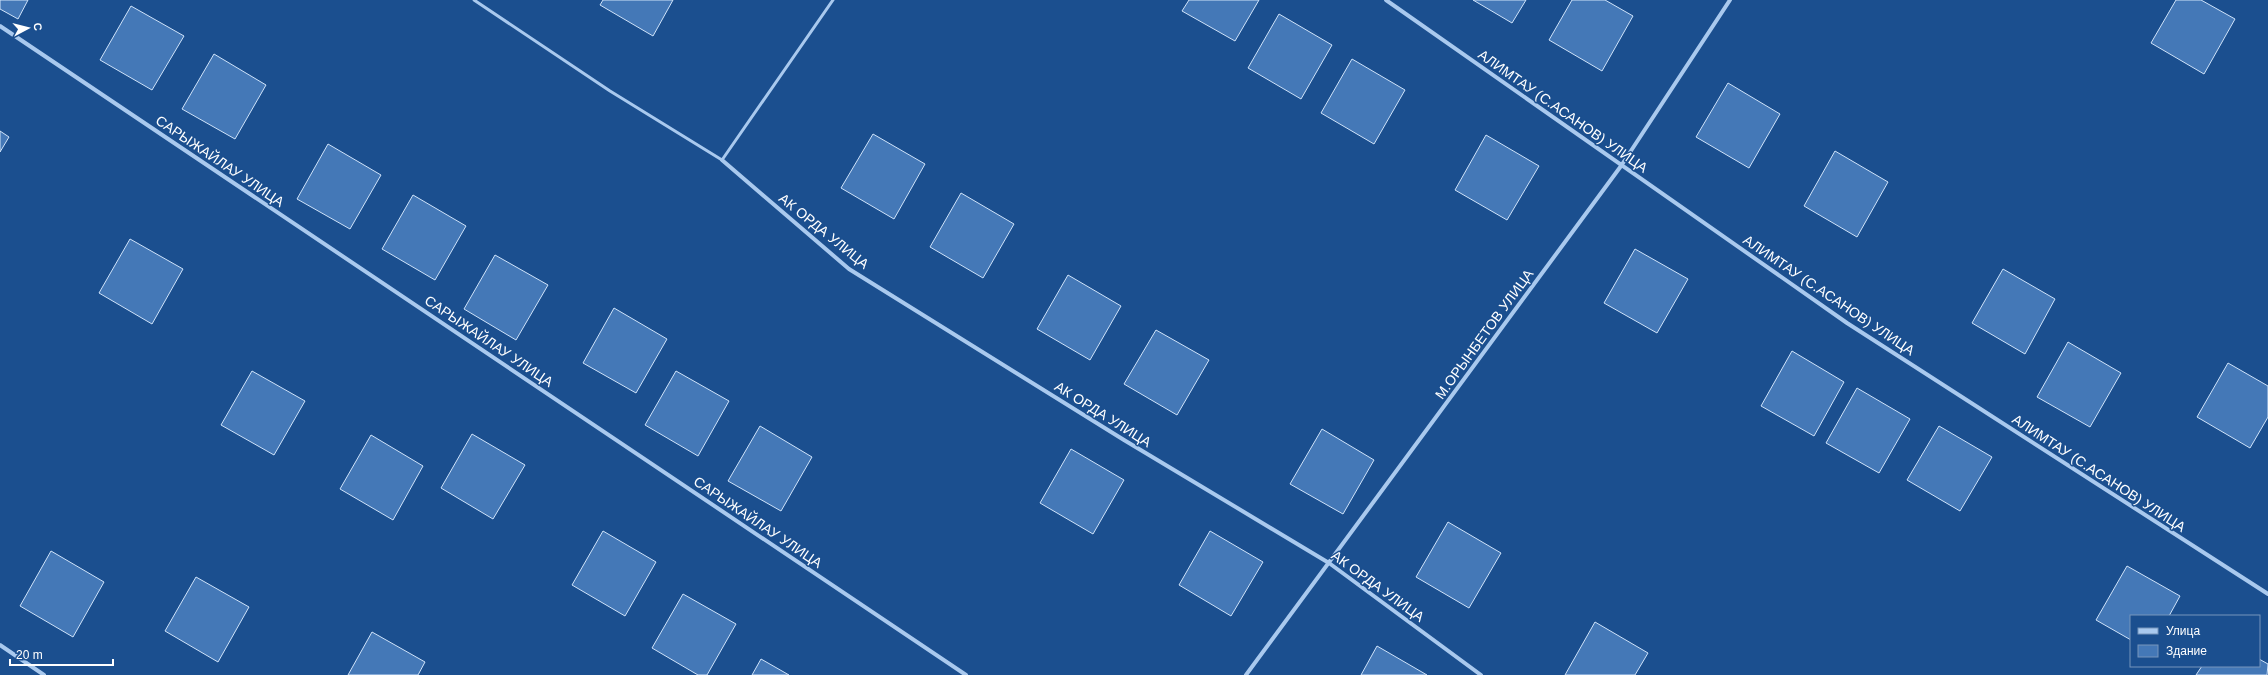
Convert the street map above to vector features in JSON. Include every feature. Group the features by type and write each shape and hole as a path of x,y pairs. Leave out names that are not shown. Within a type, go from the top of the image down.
{"street":[{"name":"АЛИМТАУ (С.АСАНОВ) УЛИЦА","path":"1386,0 1847,323 2268,594"},
{"name":"М.ОРЫНБЕТОВ УЛИЦА","path":"1246,675 1621,166 1730,0"},
{"name":"САРЫЖАЙЛАУ УЛИЦА","path":"0,26 966,675"},
{"name":"АК ОРДА УЛИЦА","path":"722,160 849,269 1124,440 1329,563 1481,675"},
{"path":"0,645 44,675"}],"lane":[{"path":"474,0 610,91 722,160 833,0"}],"building":[{"path":"0,0 28,0 18,19 0,9"},
{"path":"603,0 673,0 653,36 600,5"},
{"path":"1189,0 1259,0 1235,41 1182,11"},
{"path":"1473,0 1526,0 1512,23"},
{"path":"1572,0 1605,0 1633,16 1602,71 1549,40"},
{"path":"2176,0 2201,0 2235,19 2204,74 2151,43"},
{"path":"131,6 184,36 152,90 100,60"},
{"path":"1279,14 1332,45 1301,99 1248,68"},
{"path":"214,54 266,85 235,139 182,109"},
{"path":"1352,59 1405,90 1374,144 1321,113"},
{"path":"1728,83 1780,114 1749,168 1696,137"},
{"path":"0,131 9,137 0,152"},
{"path":"873,134 925,164 894,219 841,188"},
{"path":"1486,135 1539,166 1507,220 1455,190"},
{"path":"328,144 381,175 350,229 297,199"},
{"path":"1835,151 1888,182 1857,237 1804,206"},
{"path":"961,193 1014,224 983,278 930,247"},
{"path":"413,195 466,226 435,280 382,249"},
{"path":"130,239 183,269 152,324 99,293"},
{"path":"1635,249 1688,279 1657,333 1604,303"},
{"path":"495,255 548,285 516,340 464,309"},
{"path":"2003,269 2055,299 2025,354 1972,323"},
{"path":"1068,275 1121,306 1090,360 1037,329"},
{"path":"614,308 667,339 636,393 583,363"},
{"path":"1156,330 1209,360 1177,415 1124,384"},
{"path":"2068,342 2121,373 2090,427 2037,397"},
{"path":"1792,351 1844,382 1814,436 1761,406"},
{"path":"2228,363 2268,386 2268,417 2250,448 2197,417"},
{"path":"252,371 305,401 274,455 221,425"},
{"path":"676,371 729,401 698,456 645,425"},
{"path":"1857,388 1910,419 1879,473 1826,443"},
{"path":"760,426 812,457 781,511 728,481"},
{"path":"1939,426 1992,457 1960,511 1907,480"},
{"path":"1322,429 1374,460 1343,514 1290,484"},
{"path":"472,434 525,465 493,519 441,488"},
{"path":"371,435 423,466 393,520 340,489"},
{"path":"1071,449 1124,480 1093,534 1040,503"},
{"path":"1448,522 1501,553 1469,608 1416,577"},
{"path":"603,531 656,562 625,616 572,585"},
{"path":"1210,531 1263,562 1231,616 1179,585"},
{"path":"51,551 104,582 73,637 20,606"},
{"path":"2127,566 2180,596 2170,615 2130,615 2130,639 2096,620"},
{"path":"196,577 249,607 218,662 165,631"},
{"path":"683,594 736,624 707,675 698,675 652,648"},
{"path":"1595,622 1648,653 1635,675 1565,675"},
{"path":"372,632 425,662 418,675 348,675"},
{"path":"1377,646 1427,675 1361,675"},
{"path":"761,659 789,675 752,675"},
{"path":"2260,660 2268,664 2267,675 2196,675 2201,667 2260,667"}]}
